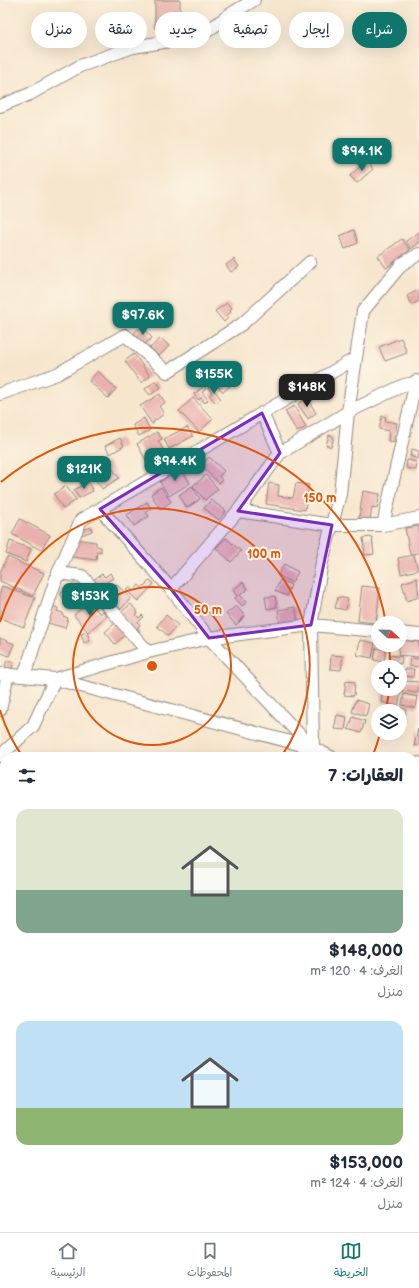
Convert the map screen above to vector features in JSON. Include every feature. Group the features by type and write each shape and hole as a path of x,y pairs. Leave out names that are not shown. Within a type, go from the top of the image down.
{"street":[{"path":"0,106 30,94 80,66 133,47 201,36 229,15 254,0"},
{"path":"312,752 311,625 322,562 340,494 348,412 363,311 402,264 419,254"},
{"path":"0,394 57,374 125,335 167,372 242,324 310,262"},
{"path":"24,676 58,573 81,520 356,358"},
{"path":"171,589 238,511 280,453 348,412 417,382"},
{"path":"383,525 417,382"},
{"path":"262,413 280,453"},
{"path":"100,508 171,589 209,638 311,752"},
{"path":"238,511 332,525 383,525 419,518"},
{"path":"58,573 82,576 148,652"},
{"path":"4,752 32,726 55,679 148,652 209,638 311,625 371,630"},
{"path":"407,634 419,635"},
{"path":"0,710 4,674 55,679 309,752"}],"highlighted area":[{"path":"262,413 280,453 238,511 332,525 311,625 209,638 171,589 100,509"}],"building":[{"path":"155,0 180,0 180,12 155,12"},
{"path":"366,161 373,169 357,183 350,176"},
{"path":"354,230 358,243 345,249 340,236"},
{"path":"419,232 419,243 411,249 406,241"},
{"path":"402,239 410,250 386,268 378,256"},
{"path":"234,259 239,267 231,272 226,265"},
{"path":"418,290 419,301 412,305 407,296"},
{"path":"227,303 232,308 230,310 231,312 226,316 228,318 224,322 215,311"},
{"path":"149,314 155,320 146,328 140,322"},
{"path":"142,326 152,338 144,345 134,333"},
{"path":"161,338 169,346 159,356 150,348"},
{"path":"401,338 407,353 385,361 379,347"},
{"path":"134,354 150,376 141,383 125,361"},
{"path":"98,371 116,389 108,398 89,381"},
{"path":"224,378 230,386 223,392 216,384"},
{"path":"155,381 161,387 150,395 145,389"},
{"path":"210,385 221,399 216,403 209,395 212,393 208,387"},
{"path":"204,386 206,389 202,392 208,400 205,403 201,398 198,400 194,394"},
{"path":"160,394 165,403 159,406 164,414 152,424 140,406"},
{"path":"193,398 213,419 199,432 179,411"},
{"path":"307,398 316,413 308,419 298,404"},
{"path":"294,406 306,427 297,432 285,411"},
{"path":"382,416 386,417 385,421 397,423 394,442 388,441 389,431 379,429"},
{"path":"144,418 150,430 139,436 133,425"},
{"path":"187,427 193,436 169,449 164,439"},
{"path":"157,432 162,439 158,441 164,451 147,462 137,444"},
{"path":"329,435 334,437 331,447 326,445"},
{"path":"120,438 124,446 110,454 105,446"},
{"path":"412,449 419,451 418,459 410,456"},
{"path":"209,457 224,471 219,476 222,480 219,483 201,466"},
{"path":"407,460 417,462 416,470 406,468"},
{"path":"108,462 119,478 102,489 91,473"},
{"path":"181,468 190,483 169,496 160,482"},
{"path":"206,475 218,489 205,500 193,486"},
{"path":"88,482 93,491 79,498 74,490"},
{"path":"269,483 279,485 278,496 293,498 296,483 309,485 305,510 266,504"},
{"path":"66,486 76,500 63,509 54,494"},
{"path":"192,486 200,499 187,508 179,495"},
{"path":"161,487 171,502 160,509 151,494"},
{"path":"363,491 380,494 377,508 372,507 370,520 359,518"},
{"path":"211,500 226,511 219,520 204,508"},
{"path":"147,502 151,509 146,512 149,516 134,526 127,515"},
{"path":"20,519 50,535 41,550 12,534"},
{"path":"419,526 419,553 410,554 405,528"},
{"path":"91,527 92,531 79,536 77,532"},
{"path":"372,537 374,554 365,555 363,538"},
{"path":"226,538 241,551 231,562 216,548"},
{"path":"74,539 96,542 96,546 101,547 101,552 97,551 96,560 72,557"},
{"path":"10,541 31,549 26,562 6,554"},
{"path":"414,555 418,570 401,574 398,558"},
{"path":"7,557 44,573 33,596 0,581 0,573"},
{"path":"284,564 298,572 292,583 278,575"},
{"path":"110,573 113,578 98,588 93,580 102,574 105,577"},
{"path":"417,578 419,597 407,601 402,583"},
{"path":"79,579 90,595 83,601 80,598 70,606 60,594"},
{"path":"150,580 154,584 138,601 126,590 129,587 134,591 139,585 142,588"},
{"path":"280,580 291,585 287,596 275,591"},
{"path":"243,582 248,589 240,595 247,602 242,606 235,598 237,596 233,590"},
{"path":"116,584 131,598 121,609 106,595"},
{"path":"2,586 35,598 24,627 0,618 0,593"},
{"path":"362,586 380,588 377,616 371,616 371,622 358,621"},
{"path":"275,596 277,607 267,609 265,597"},
{"path":"338,597 348,599 346,610 335,608"},
{"path":"89,602 100,614 103,611 107,616 88,632 74,615"},
{"path":"131,604 138,613 136,615 139,618 142,615 144,617 138,622 140,625 137,628 140,632 137,635 119,614"},
{"path":"53,606 58,608 57,611 63,613 63,616 68,618 65,628 48,623"},
{"path":"236,606 245,616 236,625 226,614"},
{"path":"295,607 298,622 280,625 278,610"},
{"path":"166,615 178,625 168,636 157,626"},
{"path":"115,623 125,635 115,644 105,632"},
{"path":"87,632 90,641 84,643 81,634"},
{"path":"0,638 14,644 9,656 0,652"},
{"path":"360,640 371,642 371,652 373,652 372,658 357,655"},
{"path":"407,641 419,642 419,657 398,655 398,652 407,652"},
{"path":"375,652 386,652 384,660 374,660"},
{"path":"331,655 343,656 341,670 330,669"},
{"path":"390,655 402,657 402,660 389,660"},
{"path":"410,658 419,659 419,667 409,666"},
{"path":"7,660 14,663 11,670 5,667"},
{"path":"407,669 414,669 413,677 407,676"},
{"path":"346,681 355,682 354,696 344,695"},
{"path":"407,681 419,682 418,693 407,692"},
{"path":"407,695 418,697 416,708 407,706 407,704 402,704 404,696 407,696"},
{"path":"382,696 400,696 398,704 381,702"},
{"path":"356,700 369,704 366,716 352,712"},
{"path":"337,715 347,717 345,730 334,729"},
{"path":"353,717 365,721 361,733 348,729"},
{"path":"418,729 419,745 414,746"}]}
